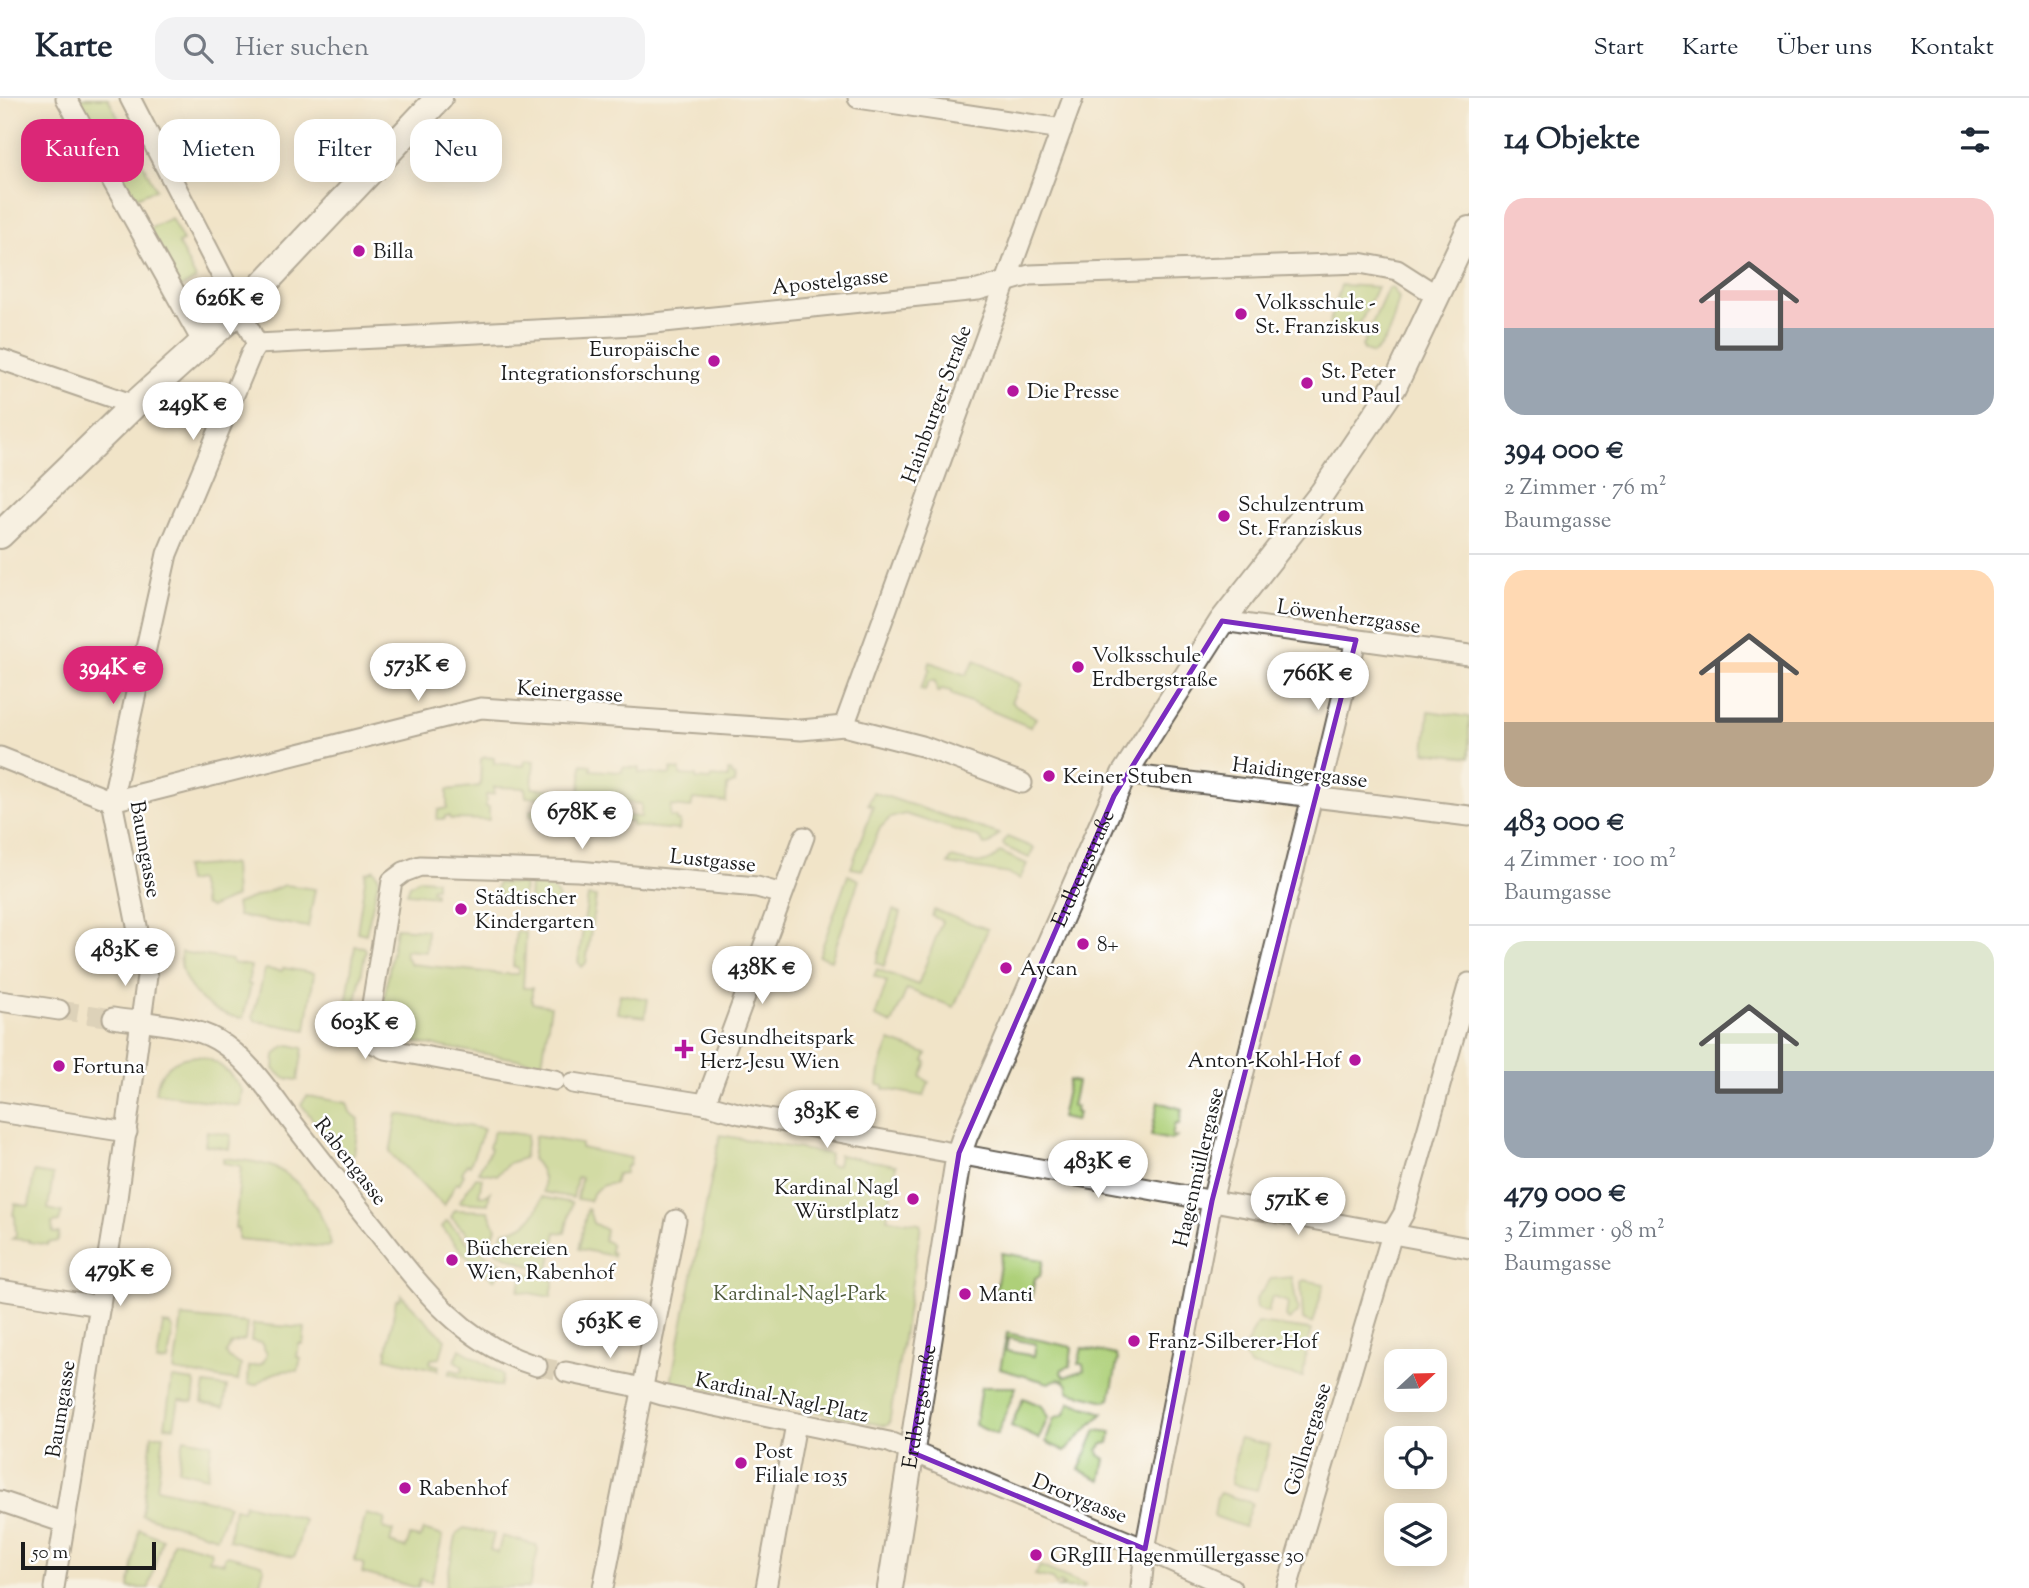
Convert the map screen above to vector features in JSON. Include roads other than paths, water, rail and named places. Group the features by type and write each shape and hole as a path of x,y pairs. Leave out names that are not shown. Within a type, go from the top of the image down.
{"main road":[{"path":"0,535 134,405 239,310 439,98"}],"street":[{"path":"66,98 202,341"},
{"path":"130,98 257,344"},
{"path":"858,98 1062,129"},
{"name":"Hainburger Straße","path":"844,726 1073,98"},
{"name":"Erdbergstraße","path":"890,1588 959,1153 1125,774 1222,621 1322,493 1394,387 1469,229"},
{"name":"Apostelgasse","path":"257,344 635,325 978,290 1030,275 1360,263 1398,270 1436,295"},
{"name":"Baumgasse","path":"54,1588 127,1132 147,976 112,801 167,554 257,344"},
{"path":"0,359 134,405"},
{"name":"Löwenherzgasse","path":"1222,621 1469,655"},
{"name":"Hagenmüllergasse","path":"1140,1588 1145,1549 1212,1201 1312,797 1322,782 1356,640"},
{"name":"Keinergasse","path":"112,801 481,708 801,730 844,726 922,747 1022,783"},
{"path":"0,757 112,801"},
{"name":"Haidingergasse","path":"1125,774 1469,816"},
{"path":"804,837 705,1104 741,1114 1469,1248"},
{"name":"Lustgasse","path":"705,1104 385,1049 375,1044 368,1029 392,881 404,872 420,866 551,870 757,887 782,894"},
{"name":"Göllnergasse","path":"1287,1588 1392,1234 1404,1213 1469,983"},
{"path":"0,1001 59,1010"},
{"name":"Rabengasse","path":"113,1018 203,1034 215,1039 236,1055 264,1085 394,1254 437,1304 481,1342 510,1357 537,1366"},
{"path":"0,1112 127,1132"},
{"path":"603,1588 676,1220"},
{"path":"0,1290 100,1306"},
{"path":"566,1372 643,1390"},
{"name":"Kardinal-Nagl-Platz","path":"643,1390 889,1442 911,1452"},
{"path":"766,1588 796,1424"},
{"name":"Drorygasse","path":"911,1452 1145,1549 1231,1588"},
{"path":"0,1502 65,1523"}],"tunnel":[{"path":"59,1010 113,1018"},
{"path":"537,1366 566,1372"}],"place":[{"name":"Billa","path":"359,251"},
{"name":"Volksschule - St. Franziskus","path":"1241,314"},
{"name":"Europäische Integrationsforschung","path":"714,361"},
{"name":"St. Peter und Paul","path":"1307,383"},
{"name":"Die Presse","path":"1013,391"},
{"name":"Schulzentrum St. Franziskus","path":"1224,516"},
{"name":"Volksschule Erdbergstraße","path":"1078,667"},
{"name":"Keiner Stuben","path":"1049,776"},
{"name":"Städtischer Kindergarten","path":"461,909"},
{"name":"8+","path":"1083,944"},
{"name":"Aycan","path":"1006,968"},
{"name":"Gesundheitspark Herz-Jesu Wien","path":"684,1049"},
{"name":"Anton-Kohl-Hof","path":"1355,1060"},
{"name":"Fortuna","path":"59,1066"},
{"name":"Kardinal Nagl Würstlplatz","path":"913,1199"},
{"name":"Büchereien Wien, Rabenhof","path":"452,1260"},
{"name":"Manti","path":"965,1294"},
{"name":"Franz-Silberer-Hof","path":"1134,1341"},
{"name":"Post Filiale 1035","path":"741,1463"},
{"name":"Rabenhof","path":"405,1488"},
{"name":"GRgIII Hagenmüllergasse 30","path":"1036,1555"}],"park label":[{"name":"Kardinal-Nagl-Park","path":"800,1293"}]}
